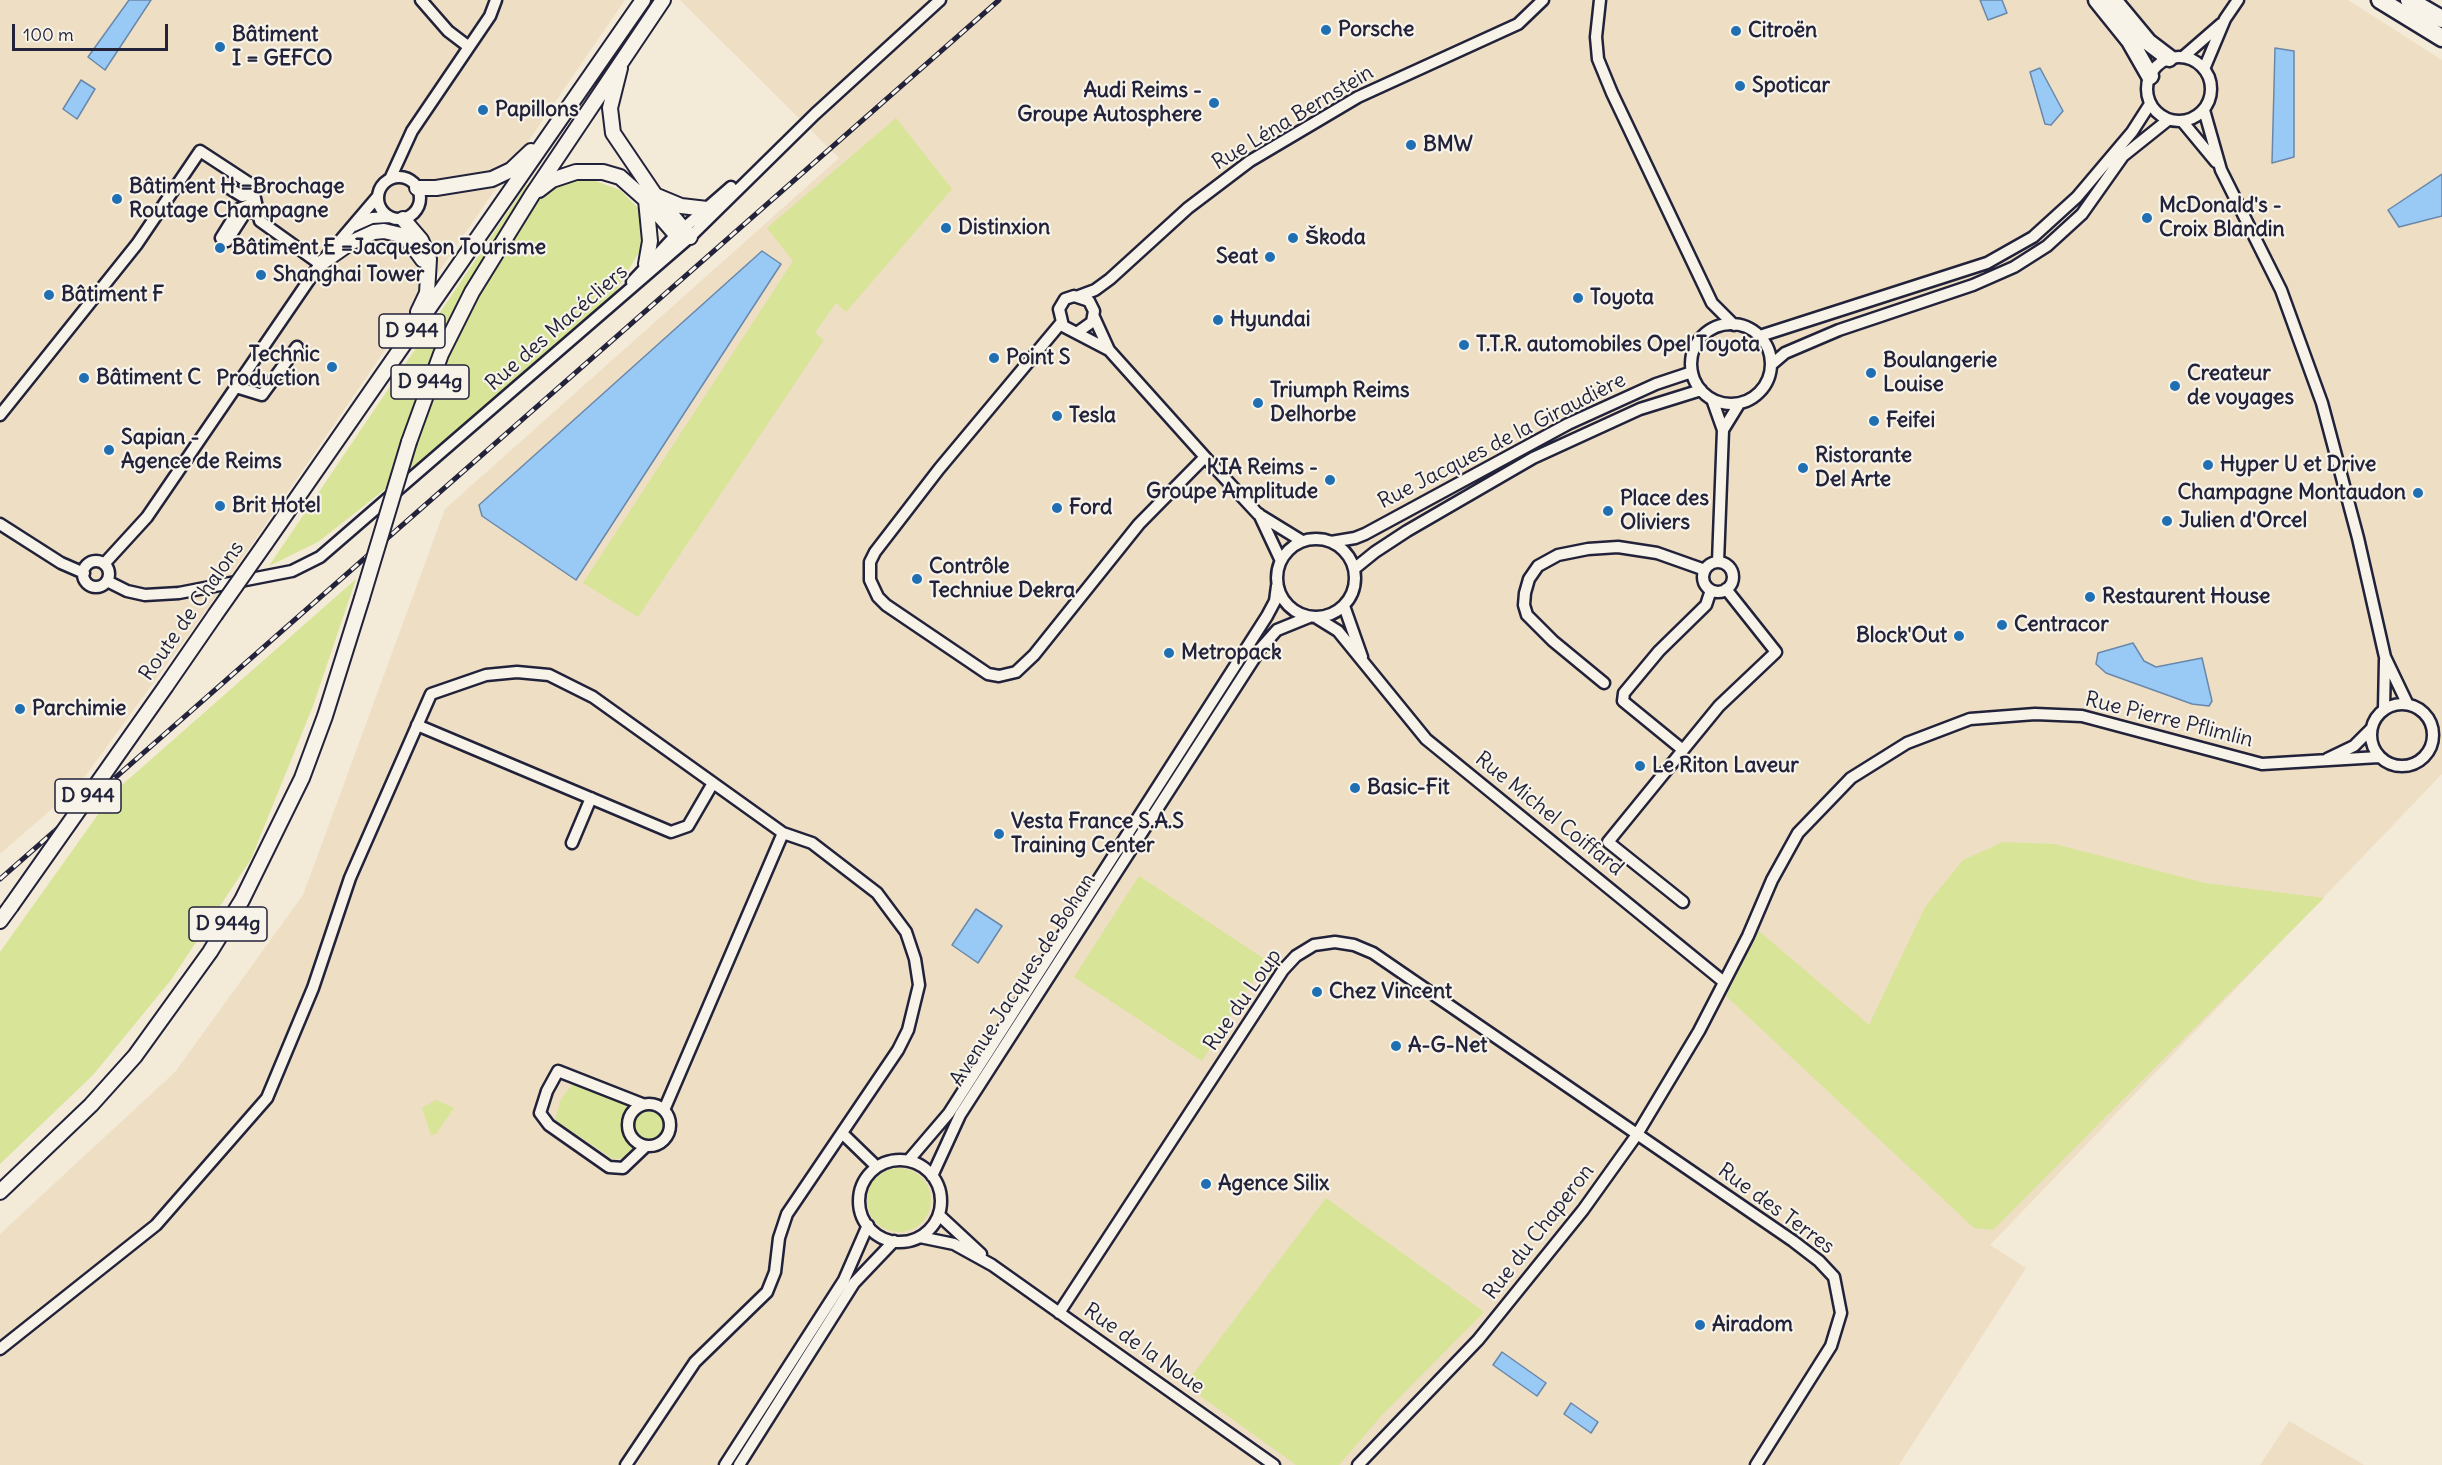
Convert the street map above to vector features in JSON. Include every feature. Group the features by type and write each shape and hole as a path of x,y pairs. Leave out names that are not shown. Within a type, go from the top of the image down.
{"highway":[{"path":"2097,0 2130,41 2150,76"},
{"path":"2113,0 2148,42 2176,57"},
{"path":"2380,0 2442,38"},
{"path":"2409,0 2442,19"}],"main road":[{"name":"Route de Chalons","path":"0,921 643,0"},
{"path":"532,195 663,0"},
{"path":"623,57 610,108 610,122 616,142 651,197 683,236"},
{"path":"414,184 436,188 492,179 511,170 561,118"},
{"path":"532,195 566,174 586,171 620,177 651,197 681,206 706,209"},
{"name":"D 944g","path":"0,1192 91,1105 135,1056 210,952 242,900 302,777 325,716 410,442 441,354 472,292 532,195"},
{"path":"646,264 650,241 651,197"},
{"path":"345,427 427,293 429,259 416,232 403,219"},
{"path":"320,264 350,243 374,232 384,231 401,235 415,247 429,277"}],"street":[{"path":"421,0 448,31 469,47"},
{"path":"104,564 147,518 320,264 390,179 412,131 490,16 496,0"},
{"name":"Rue des Macécliers","path":"107,581 127,591 145,595 179,593 282,573 320,557 614,305 683,236 939,0"},
{"name":"Rue Léna Bernstein","path":"1079,296 1095,290 1110,279 1188,208 1250,161 1358,97 1518,24 1543,0"},
{"path":"1600,0 1601,9 1596,37 1598,59 1612,93 1712,303 1734,325"},
{"path":"2205,69 2225,20 2238,0"},
{"path":"2176,57 2195,60 2205,69 2211,80 2211,93 2204,111 2189,121 2161,118 2150,104 2146,86 2158,64 2176,57 2225,20"},
{"path":"1760,336 1987,263 2032,237 2077,196 2132,132 2150,104"},
{"path":"2204,111 2221,170 2281,290 2322,403 2358,538 2385,657 2408,703"},
{"name":"Rue des Macécliers","path":"614,305 646,264 683,236 706,209 815,114"},
{"path":"1771,365 1785,353 1839,330 1973,285 2014,267 2047,246 2082,214 2123,156 2168,120"},
{"path":"2182,122 2221,170"},
{"path":"0,415 137,244 200,151 252,185 260,221 268,230 320,264"},
{"path":"346,231 372,218 403,219 413,214 420,199 402,156"},
{"path":"390,179 401,177 414,184"},
{"path":"230,188 254,202"},
{"path":"378,196 380,208 389,217"},
{"path":"224,239 239,209 254,202"},
{"path":"1109,350 1078,332 1067,330 1058,315 1061,303 1070,297 1079,296 1092,306 1094,317 1109,350 1258,514 1302,542"},
{"path":"1078,332 1088,327 1094,317"},
{"path":"1061,323 939,470 875,552 870,562 870,580 878,597 886,605 988,674 999,676 1016,672 1034,655 1139,524 1205,457"},
{"path":"1725,324 1734,325 1756,332 1760,336 1771,358 1764,389 1739,404 1722,403 1712,399 1701,390 1692,372 1692,355 1698,342 1710,330 1725,324"},
{"path":"236,387 262,395 297,347"},
{"name":"Rue Jacques de la Giraudière","path":"1331,542 1365,534 1568,424 1656,384 1692,372"},
{"name":"Rue Jacques de la Giraudière","path":"1354,569 1407,531 1533,458 1640,409 1701,390"},
{"path":"1712,399 1723,430 1718,562"},
{"path":"1723,430 1739,404"},
{"path":"1258,514 1281,561"},
{"path":"0,524 54,559 84,573 89,585 98,587 107,581 108,570 104,564 93,562 84,573"},
{"path":"1312,539 1331,542 1346,553 1354,569 1355,582 1352,595 1344,606 1327,616 1313,617 1288,606 1277,586 1277,573 1281,561 1293,546 1312,539"},
{"path":"1604,683 1553,641 1527,615 1524,605 1525,593 1529,579 1538,566 1558,555 1588,549 1618,547 1657,553 1704,570 1718,562"},
{"path":"1711,590 1726,589 1731,584 1732,572 1729,567 1718,562"},
{"path":"1704,570 1704,581 1711,590"},
{"name":"Avenue Jacques de Bohan","path":"908,1161 949,1113 1275,601 1277,586"},
{"path":"1683,903 1608,842 1719,705 1776,652 1726,589"},
{"path":"1683,750 1623,701 1624,693 1659,651 1706,605 1711,590"},
{"name":"Rue Michel Coiffard","path":"1344,606 1364,663"},
{"name":"Avenue Jacques de Bohan","path":"933,1176 960,1115 1261,648 1277,630 1313,617"},
{"name":"Rue Michel Coiffard","path":"1313,617 1338,631 1426,739 1724,982"},
{"path":"2384,708 2385,657"},
{"path":"0,1349 156,1225 267,1098 313,988 350,878 431,694 486,675 517,672 549,675 593,697 783,833 812,843 877,893 906,932 915,959 919,985 908,1030 782,1225 775,1272 767,1292 695,1362 626,1465"},
{"path":"2399,703 2408,703 2426,714 2434,735 2432,746 2426,755 2407,766 2396,766 2379,757 2370,739 2371,729 2378,714 2384,708 2399,703"},
{"name":"Rue Pierre Pflimlin","path":"1716,997 1748,936 1772,880 1798,833 1851,778 1907,743 1970,719 2035,714 2082,716 2262,764 2379,757"},
{"path":"417,725 670,832 688,826 713,783"},
{"name":"Rue Pierre Pflimlin","path":"2319,762 2354,746 2371,729"},
{"path":"572,843 591,798"},
{"path":"664,1110 783,833"},
{"name":"Rue du Loup","path":"1059,1313 1283,970 1296,956 1314,945 1335,942 1354,945 1373,953 1636,1136"},
{"name":"Rue du Chaperon","path":"1358,1465 1478,1340 1583,1210 1636,1136 1699,1031 1716,997"},
{"path":"642,1104 631,1113 627,1127 633,1140 646,1146 656,1145 667,1136 670,1122 664,1110 654,1104 642,1104 558,1071 547,1091 540,1113 549,1125 609,1167 623,1168 646,1146"},
{"path":"842,1133 877,1167"},
{"name":"Rue des Terres","path":"1636,1136 1801,1247 1834,1277 1839,1292 1841,1313 1835,1338 1756,1465"},
{"path":"920,1237 939,1215 941,1194 933,1176 918,1164 908,1161 897,1160 877,1167 863,1184 860,1194 862,1216 880,1237 894,1241 920,1237 954,1244 992,1265"},
{"path":"939,1215 992,1265"},
{"path":"725,1465 844,1280 868,1225"},
{"path":"739,1465 854,1283 894,1241"},
{"name":"Rue de la Noue","path":"992,1265 1274,1465"}],"shaded area":[{"path":"0,0 625,0 213,601 78,786 0,854"},
{"path":"680,0 2348,0 2442,60 2442,774 1990,1245 2026,1268 1899,1465 0,1465 0,1234 175,1072 303,895 445,509 839,158"},
{"path":"2289,1421 2364,1465 2260,1465"}],"green space":[{"path":"896,118 952,189 846,312 836,303 815,333 824,340 638,617 583,583 793,261 767,228"},
{"path":"590,179 620,190 640,210 641,249 615,293 412,468 318,542 269,566 526,185"},
{"path":"356,579 313,706 251,859 171,980 93,1075 0,1164 0,952 114,792"},
{"path":"2003,842 2055,844 2205,883 2324,898 1993,1230 1974,1228 1726,996 1759,931 1869,1025 1925,907 1963,860"},
{"path":"1139,876 1266,960 1202,1061 1074,977"},
{"path":"575,1081 632,1104 624,1115 621,1128 625,1140 635,1149 623,1158 613,1159 555,1120 561,1099"},
{"path":"436,1100 454,1108 436,1134 431,1135 422,1108"},
{"path":"649,1111 660,1115 664,1126 660,1137 649,1141 638,1137 634,1126 638,1115"},
{"path":"899,1168 911,1170 922,1177 929,1188 931,1200 929,1212 922,1223 911,1230 899,1232 887,1230 876,1223 869,1212 867,1200 869,1188 876,1177 887,1170"},
{"path":"1326,1198 1484,1312 1382,1415 1339,1465 1296,1465 1185,1385"}],"water":[{"path":"129,0 151,0 105,70 88,57"},
{"path":"1980,0 2002,0 2007,13 1988,20"},
{"path":"2275,48 2294,51 2294,157 2272,163"},
{"path":"2040,68 2063,111 2051,125 2045,124 2030,72"},
{"path":"81,80 95,89 77,119 63,109"},
{"path":"2442,174 2442,216 2399,227 2388,210"},
{"path":"762,251 781,264 576,580 482,516 479,505"},
{"path":"2133,643 2144,661 2156,667 2202,658 2212,701 2209,706 2192,704 2106,673 2096,664 2098,653"},
{"path":"976,909 1002,926 978,963 952,945"},
{"path":"1502,1352 1546,1383 1537,1396 1493,1365"},
{"path":"1571,1403 1598,1422 1591,1433 1564,1414"}],"railway":[{"path":"0,879 999,0"}],"place":[{"name":"Porsche","path":"1326,30"},
{"name":"Citroën","path":"1736,31"},
{"name":"Bâtiment I = GEFCO","path":"220,47"},
{"name":"Spoticar","path":"1740,86"},
{"name":"Audi Reims - Groupe Autosphere","path":"1214,103"},
{"name":"Papillons","path":"483,110"},
{"name":"BMW","path":"1411,145"},
{"name":"Bâtiment H =Brochage Routage Champagne","path":"117,199"},
{"name":"McDonald's - Croix Blandin","path":"2147,218"},
{"name":"Distinxion","path":"946,228"},
{"name":"Škoda","path":"1293,238"},
{"name":"Bâtiment E =Jacqueson Tourisme","path":"220,248"},
{"name":"Seat","path":"1270,257"},
{"name":"Shanghai Tower","path":"261,275"},
{"name":"Bâtiment F","path":"49,295"},
{"name":"Toyota","path":"1578,298"},
{"name":"Hyundai","path":"1218,320"},
{"name":"T.T.R. automobiles Opel Toyota","path":"1464,345"},
{"name":"Point S","path":"994,358"},
{"name":"Technic Production","path":"332,367"},
{"name":"Boulangerie Louise","path":"1871,373"},
{"name":"Bâtiment C","path":"84,378"},
{"name":"Createur de voyages","path":"2175,386"},
{"name":"Triumph Reims Delhorbe","path":"1258,403"},
{"name":"Tesla","path":"1057,416"},
{"name":"Feifei","path":"1874,421"},
{"name":"Sapian - Agence de Reims","path":"109,450"},
{"name":"Hyper U et Drive","path":"2208,465"},
{"name":"Ristorante Del Arte","path":"1803,468"},
{"name":"KIA Reims - Groupe Amplitude","path":"1330,480"},
{"name":"Champagne Montaudon","path":"2418,493"},
{"name":"Brit Hotel","path":"220,506"},
{"name":"Ford","path":"1057,508"},
{"name":"Place des Oliviers","path":"1608,511"},
{"name":"Julien d'Orcel","path":"2167,521"},
{"name":"Contrôle Techniue Dekra","path":"917,579"},
{"name":"Restaurent House","path":"2090,597"},
{"name":"Centracor","path":"2002,625"},
{"name":"Block'Out","path":"1959,636"},
{"name":"Metropack","path":"1169,653"},
{"name":"Parchimie","path":"20,709"},
{"name":"Le Riton Laveur","path":"1640,766"},
{"name":"Basic-Fit","path":"1355,788"},
{"name":"Vesta France S.A.S Training Center","path":"999,834"},
{"name":"Chez Vincent","path":"1317,992"},
{"name":"A-G-Net","path":"1396,1046"},
{"name":"Agence Silix","path":"1206,1184"},
{"name":"Airadom","path":"1700,1325"}]}
